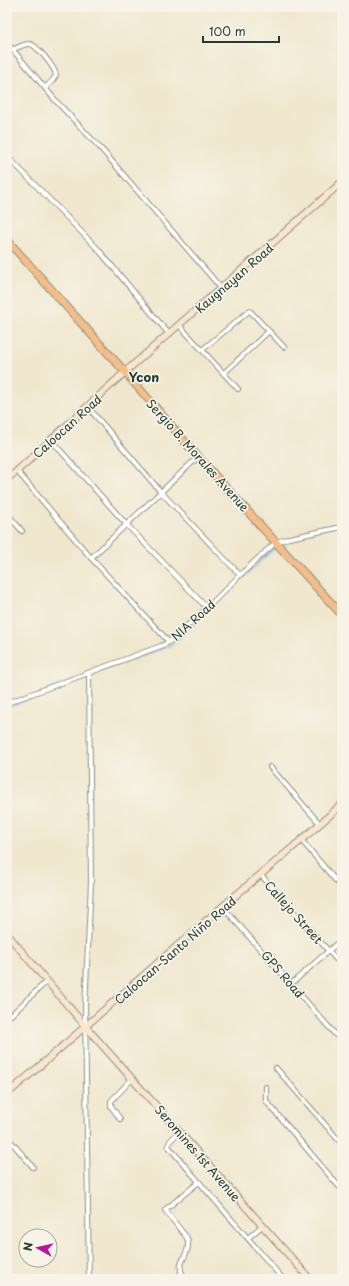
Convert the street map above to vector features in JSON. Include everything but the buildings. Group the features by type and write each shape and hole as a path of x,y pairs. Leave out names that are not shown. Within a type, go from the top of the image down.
{"main road":[{"name":"Sergio B. Morales Avenue","path":"7,240 125,372 198,457 342,615"}],"street":[{"path":"7,43 45,88 103,151 221,288"},
{"path":"12,50 27,44 32,44 48,60 56,75 45,88"},
{"path":"7,156 97,248 169,334"},
{"name":"Kaugnayan Road","path":"125,372 342,182"},
{"path":"202,350 249,311 284,347"},
{"path":"179,325 238,388"},
{"path":"224,373 269,331"},
{"name":"Caloocan Road","path":"8,476 17,471 125,372"},
{"path":"88,407 161,492 240,575"},
{"path":"51,440 126,524 207,608"},
{"path":"91,558 198,457"},
{"path":"17,471 91,558 169,642"},
{"path":"8,516 22,531"},
{"name":"NIA Road","path":"7,703 152,650 169,642 276,542 342,527"},
{"path":"89,673 91,882 85,1006 89,1279"},
{"path":"270,766 320,824"},
{"name":"Caloocan-Santo Niño Road","path":"7,1094 223,907 302,841 342,804"},
{"path":"302,841 342,888"},
{"name":"Callejo Street","path":"261,875 342,966"},
{"name":"GPS Road","path":"223,907 342,1042"},
{"name":"Seromines 1st Avenue","path":"7,934 86,1027 310,1279"},
{"path":"291,984 342,939"},
{"path":"11,1015 47,981"},
{"path":"276,1068 342,1144"},
{"path":"120,1119 111,1106 111,1101 132,1079"},
{"path":"266,1087 266,1101 342,1190"},
{"path":"179,1132 170,1141 168,1146 283,1279"},
{"path":"7,1137 33,1167"},
{"path":"186,1279 181,1274 180,1269 181,1263 187,1252 187,1238 165,1210 199,1182"},
{"path":"248,1238 262,1226"},
{"path":"174,1279 181,1274"}],"waterway":[{"path":"93,674 173,644 274,548"},
{"path":"7,707 85,677"}],"district":[{"name":"Ycon","path":"144,376"}]}
